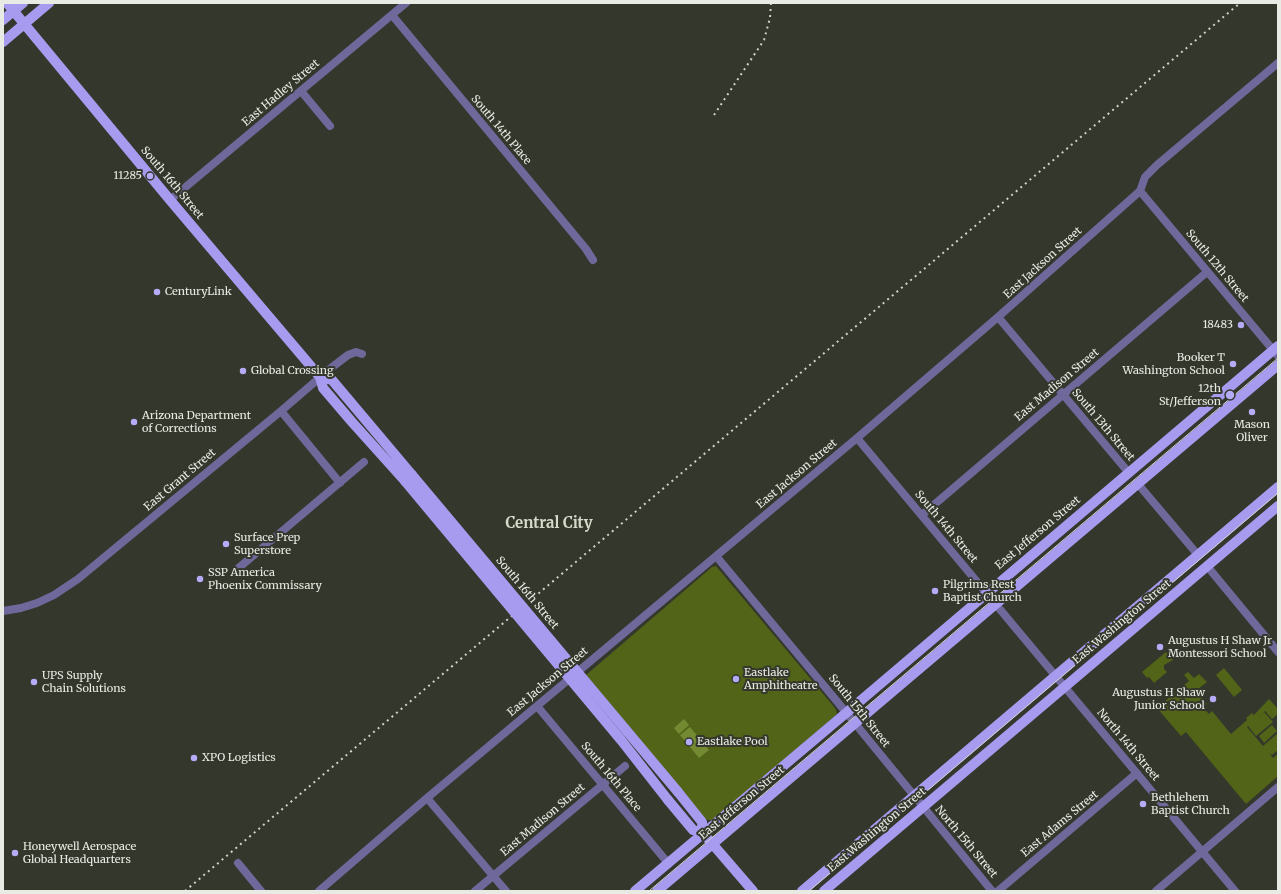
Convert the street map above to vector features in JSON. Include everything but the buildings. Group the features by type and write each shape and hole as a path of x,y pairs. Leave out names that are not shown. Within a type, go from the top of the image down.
{"main road":[{"path":"3,20 11,7 23,3"},
{"path":"3,42 49,3"},
{"name":"South 16th Street","path":"11,7 170,200 320,377 332,380 409,478 693,830 703,833 753,891"},
{"name":"East Jefferson Street","path":"635,891 1276,350"},
{"name":"East Jefferson Street","path":"657,891 1114,503 1278,366"},
{"name":"South 16th Street","path":"409,478 678,792 702,822 703,833"},
{"name":"East Washington Street","path":"802,891 1278,487"},
{"path":"1055,535 1114,503"},
{"name":"East Washington Street","path":"1219,538 1278,505"},
{"name":"East Washington Street","path":"824,891 1278,505"},
{"name":"East Jefferson Street","path":"778,771 842,734"},
{"name":"East Washington Street","path":"927,785 981,757"}],"street":[{"name":"East Hadley Street","path":"170,200 406,3"},
{"name":"South 14th Place","path":"392,15 586,249 593,260"},
{"name":"East Jackson Street","path":"319,891 427,798 857,438 998,317 1140,191 1145,177 1157,165 1278,63"},
{"path":"301,91 330,126"},
{"name":"South 12th Street","path":"1140,191 1207,272 1276,350"},
{"name":"East Madison Street","path":"922,515 1207,272"},
{"name":"South 13th Street","path":"998,317 1129,473"},
{"name":"East Grant Street","path":"3,611 21,608 37,603 69,586 320,377 348,355 356,352 362,354"},
{"path":"281,411 340,483"},
{"name":"South 14th Street","path":"857,438 1065,686"},
{"path":"235,571 364,462"},
{"path":"1138,484 1198,555"},
{"name":"South 15th Street","path":"716,556 923,807"},
{"path":"1207,566 1278,652"},
{"name":"North 14th Street","path":"1065,686 1235,891"},
{"name":"South 16th Place","path":"537,706 668,863"},
{"name":"East Madison Street","path":"475,891 625,766"},
{"name":"East Adams Street","path":"998,891 1137,773"},
{"path":"1156,891 1278,787"},
{"path":"427,798 506,891"},
{"name":"North 15th Street","path":"923,807 992,891"},
{"path":"238,863 261,891"}],"shaded area":[{"path":"716,566 835,708 837,713 713,820 708,820 704,818 586,675 712,567"},
{"path":"1166,652 1173,660 1164,665 1164,669 1167,672 1154,683 1142,672"},
{"path":"1224,668 1242,690 1234,697 1216,675"},
{"path":"1188,672 1194,678 1199,674 1207,682 1198,689 1200,691 1198,693 1207,704 1204,706 1205,710 1209,714 1212,711 1231,734 1247,720 1246,718 1252,713 1254,715 1269,699 1278,709 1278,714 1272,719 1265,711 1254,720 1264,712 1273,722 1256,736 1248,726 1247,727 1263,746 1278,733 1278,750 1272,755 1269,753 1273,758 1278,754 1278,776 1246,804 1186,732 1181,736 1157,708 1189,681 1184,675"},
{"path":"684,719 689,725 679,734 674,728"},
{"path":"1272,725 1277,731 1264,743 1259,736"},
{"path":"690,727 709,750 699,758 680,735"}],"tram line":[{"path":"649,891 1278,358"},
{"path":"809,891 1278,493"}],"railway":[{"path":"714,115 764,40 770,18 771,3"},
{"path":"185,891 1240,3"}],"place":[{"name":"11285","path":"150,176"},
{"name":"CenturyLink","path":"157,292"},
{"name":"18483","path":"1241,325"},
{"name":"Booker T Washington School","path":"1233,364"},
{"name":"Global Crossing","path":"243,371"},
{"name":"12th St/Jefferson","path":"1230,395"},
{"name":"Mason Oliver","path":"1252,412"},
{"name":"Arizona Department of Corrections","path":"134,422"},
{"name":"Surface Prep Superstore","path":"226,544"},
{"name":"SSP America Phoenix Commissary","path":"200,579"},
{"name":"Pilgrims Rest Baptist Church","path":"935,591"},
{"name":"Augustus H Shaw Jr Montessori School","path":"1160,647"},
{"name":"Eastlake Amphitheatre","path":"736,679"},
{"name":"UPS Supply Chain Solutions","path":"34,682"},
{"name":"Augustus H Shaw Junior School","path":"1213,699"},
{"name":"Eastlake Pool","path":"689,742"},
{"name":"XPO Logistics","path":"194,758"},
{"name":"Bethlehem Baptist Church","path":"1143,804"},
{"name":"Honeywell Aerospace Global Headquarters","path":"15,853"}],"district":[{"name":"Central City","path":"549,524"}]}
